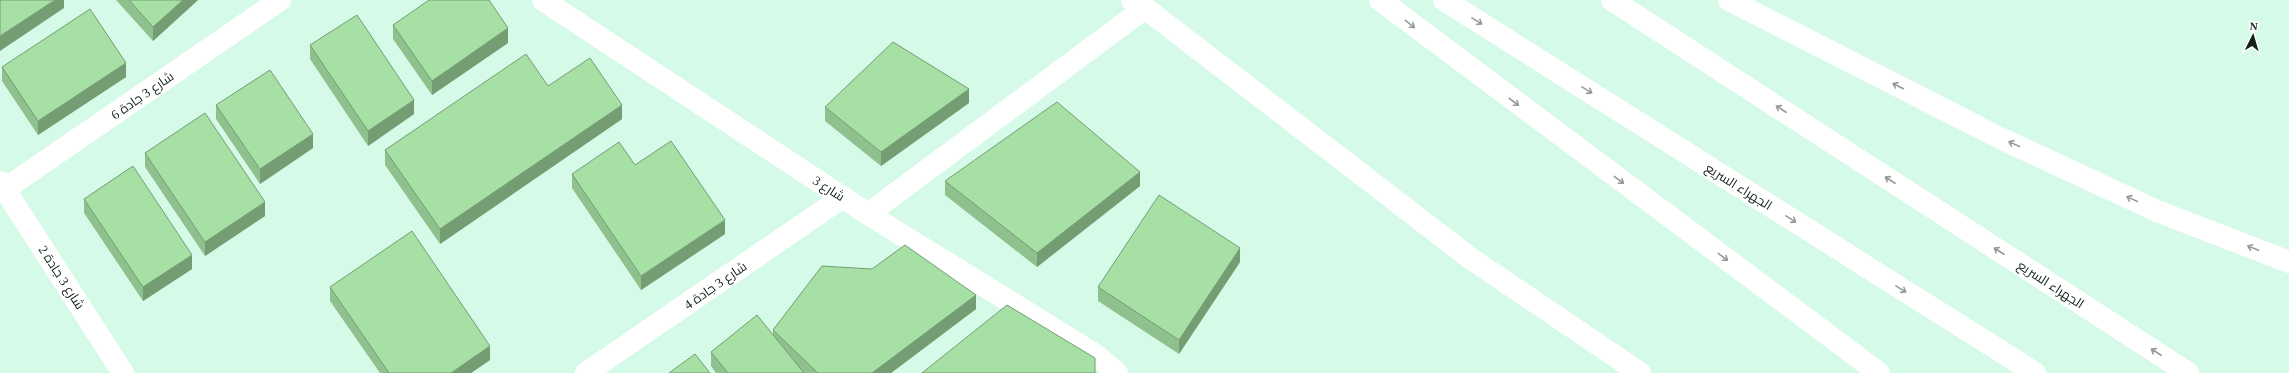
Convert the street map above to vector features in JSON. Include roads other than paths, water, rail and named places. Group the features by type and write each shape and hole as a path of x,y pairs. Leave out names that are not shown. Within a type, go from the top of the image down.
{"main road":[{"name":"شارع 3 جادة 6","path":"3,185 280,0"},
{"name":"شارع 3","path":"543,0 868,214 1096,355 1116,373"},
{"path":"1380,0 1466,66 1879,373"},
{"name":"الجهراء السريع","path":"1444,0 2035,373"},
{"name":"الجهراء السريع","path":"1612,0 2188,373"},
{"path":"1729,0 2000,138 2157,210 2289,262"},
{"path":"868,214 1138,4 1470,258 1640,373"},
{"name":"شارع 3 جادة 2","path":"3,185 123,373"},
{"name":"شارع 3 جادة 4","path":"586,373 843,197"}]}
